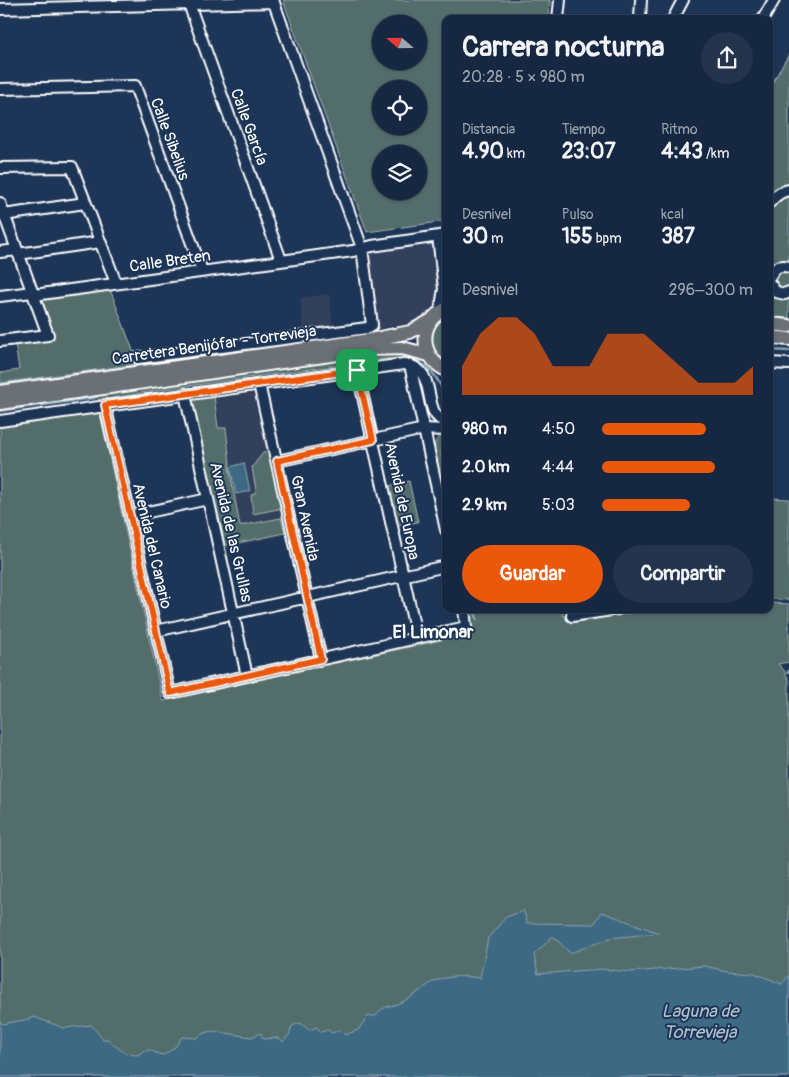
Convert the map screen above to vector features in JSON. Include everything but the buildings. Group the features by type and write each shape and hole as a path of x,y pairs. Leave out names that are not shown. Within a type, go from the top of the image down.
{"main road":[{"path":"442,312 430,322 426,330 425,340 429,355 436,364 442,368"},
{"name":"Carretera Benijófar - Torrevieja","path":"0,392 370,340 410,332 430,322"},
{"path":"773,324 789,326"},
{"path":"773,337 789,339"},
{"name":"Carretera Benijófar - Torrevieja","path":"0,403 372,349 402,348 429,355"}],"street":[{"path":"558,15 560,0"},
{"path":"640,15 642,0"},
{"path":"675,15 683,0"},
{"path":"765,15 774,0"},
{"path":"0,10 39,4 189,4 274,1 362,248 372,325 367,328 138,358"},
{"name":"Calle García","path":"189,4 281,260"},
{"name":"Calle Sibelius","path":"0,89 135,86 202,271"},
{"name":"Calle Breten","path":"0,168 72,167 116,283 353,251 442,236"},
{"path":"773,199 784,190 789,190"},
{"path":"0,341 48,335 2,209 86,203"},
{"path":"0,252 18,252 100,242"},
{"path":"773,268 780,266 789,267"},
{"path":"0,296 116,283"},
{"path":"773,288 776,292 785,294 789,292"},
{"path":"773,363 789,364"},
{"path":"0,421 396,365 410,366 417,369 424,376 430,391 435,415 442,422"},
{"path":"410,366 442,512"},
{"name":"Avenida de Europa","path":"357,370 416,638"},
{"name":"Gran Avenida","path":"259,384 321,659"},
{"name":"Avenida de las Grullas","path":"185,394 247,676"},
{"name":"Avenida del Canario","path":"105,405 169,693 247,676"},
{"path":"277,461 424,429 442,428"},
{"path":"428,447 442,431"},
{"path":"130,516 208,499"},
{"path":"156,631 442,567"},
{"path":"247,676 466,627 464,613"}],"shaded area":[{"path":"442,244 442,302 438,303 424,319 411,326 398,330 396,325 367,331 358,255"},
{"path":"329,294 333,327 304,331 300,298"},
{"path":"258,390 253,392 258,417 264,416 289,534 222,549 190,399"}],"green space":[{"path":"283,0 550,0 549,15 442,15 442,222 367,232"},
{"path":"789,54 789,318 773,318 773,82"},
{"path":"110,289 138,364 0,383 0,373 19,370 15,343 49,339 40,299"},
{"path":"442,319 442,360 435,352 432,340 435,327"},
{"path":"401,353 402,359 384,359 159,390 102,400 96,397 97,395 359,355"},
{"path":"214,396 218,428 226,428 229,467 240,526 281,518 285,533 223,546 191,399"},
{"path":"99,410 163,701 473,633 469,613 563,613 563,616 566,615 571,623 631,613 773,613 773,603 789,604 789,662 778,664 784,670 789,680 789,1077 0,1077 0,424"},
{"path":"441,435 442,491 434,453 435,443"},
{"path":"270,452 283,508 253,514 251,495 256,490 252,467 263,453"},
{"path":"409,481 418,522 396,526 388,486"},
{"path":"773,498 789,499 789,600 773,599"}],"water":[{"path":"244,463 250,491 236,494 230,467"},
{"name":"Laguna de Torrevieja","path":"524,911 527,923 594,924 602,912 659,933 610,938 570,953 553,936 534,955 538,974 601,969 631,972 704,966 727,971 754,973 782,984 789,975 789,1077 0,1077 0,1022 3,1024 34,1017 64,1028 91,1025 103,1039 108,1039 118,1048 133,1055 150,1050 164,1055 175,1047 182,1037 196,1038 212,1031 251,1037 261,1033 263,1039 279,1038 283,1042 289,1035 292,1026 300,1023 309,1030 317,1027 321,1032 328,1030 332,1033 340,1030 345,1035 358,1030 368,1016 376,1016 385,1008 407,1000 436,980 455,977 480,978 488,938 506,917"}],"waterway":[{"path":"0,384 397,328"},
{"path":"773,350 789,351"},
{"path":"394,355 400,355"},
{"path":"407,356 426,367 436,377 442,389"},
{"path":"0,411 95,398"},
{"path":"475,613 477,619"}],"district":[{"name":"El Limonar","path":"433,632"}],"route":[{"path":"357,370 373,440 277,461 321,659 169,693 105,405 357,370"}]}
